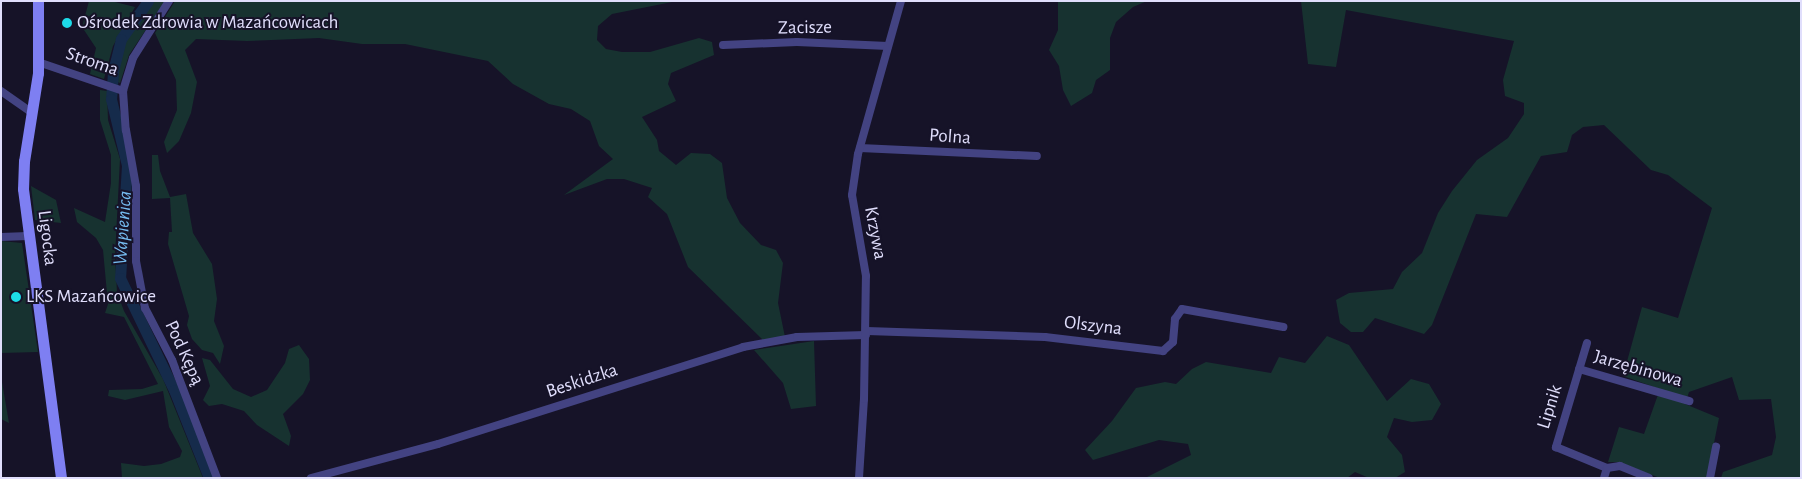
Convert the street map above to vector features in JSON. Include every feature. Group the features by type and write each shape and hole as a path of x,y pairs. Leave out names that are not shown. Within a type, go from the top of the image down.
{"street":[{"name":"Ligocka","path":"38,1 38,62 23,174 28,236 61,478"},
{"name":"Stroma","path":"38,62 123,90 132,58 169,1"},
{"name":"Krzywa","path":"859,478 867,333 866,276 852,195 860,148 901,1"},
{"name":"Zacisze","path":"723,45 797,42 888,46"},
{"name":"Pod Kępą","path":"123,90 126,130 136,186 139,286 144,308 172,360 217,478"},
{"path":"1,91 32,112"},
{"name":"Polna","path":"860,148 1037,156"},
{"path":"1,237 28,236"},
{"name":"Olszyna","path":"867,333 1045,337 1163,351 1172,342 1175,318 1182,309 1283,327"},
{"name":"Beskidzka","path":"311,478 438,444 743,347 796,337 867,333"},
{"name":"Lipnik","path":"1587,343 1556,447 1607,468"},
{"name":"Jarzębinowa","path":"1579,369 1689,401"},
{"path":"1710,478 1716,447"},
{"path":"1604,478 1607,468 1620,466 1649,478"}],"green space":[{"path":"89,1 111,1 135,7 113,46 104,79 90,74 96,48 82,27"},
{"path":"151,1 165,1 129,55 120,83 115,81 123,39"},
{"path":"175,1 677,1 612,14 598,26 597,40 606,49 622,52 650,52 699,38 712,42 714,55 671,73 668,84 676,101 642,117 657,140 659,151 676,165 691,153 710,154 722,163 727,198 740,223 761,245 776,250 783,263 778,303 785,337 764,341 688,267 667,214 648,197 652,188 624,179 607,179 564,195 613,159 599,146 590,121 571,109 549,104 513,84 488,61 405,44 362,44 319,38 247,41 196,39 185,50 197,82 191,113 179,141 167,153 164,142 177,110 176,80 155,33"},
{"path":"1058,1 1147,1 1133,7 1116,22 1110,38 1110,70 1096,80 1092,93 1071,106 1063,90 1059,66 1049,50 1058,30"},
{"path":"1301,1 1801,1 1801,478 1721,478 1723,472 1772,455 1776,437 1771,399 1739,400 1732,377 1689,392 1685,404 1719,418 1707,478 1660,478 1617,462 1608,462 1619,427 1644,434 1660,389 1623,376 1642,307 1678,318 1712,208 1668,175 1651,170 1604,125 1583,127 1572,135 1567,152 1541,156 1507,217 1476,214 1432,325 1424,334 1375,318 1363,332 1351,332 1340,323 1336,300 1349,293 1393,289 1402,272 1422,253 1438,213 1452,191 1477,160 1508,138 1524,114 1524,103 1505,96 1503,80 1514,41 1346,10 1336,67 1308,64"},
{"path":"100,90 107,91 108,120 120,159 115,256 117,292 124,311 163,379 203,478 122,478 121,463 144,466 161,464 180,457 182,451 169,427 163,391 125,400 108,396 109,390 142,389 158,384 124,317 105,313 108,304 103,250 96,238 77,222 74,208 105,222 111,183 111,155 100,120"},
{"path":"152,155 158,155 160,171 170,197 186,194 193,233 212,264 217,299 214,321 224,346 220,364 213,353 202,350 192,339 187,325 189,316 168,244 169,232 172,232 170,198 152,199"},
{"path":"31,186 56,200 61,223 35,220"},
{"name":"LKS Mazańcowice","path":"1,241 22,243 38,352 1,353"},
{"path":"1327,336 1349,345 1387,401 1411,379 1429,384 1441,404 1432,420 1412,422 1394,418 1387,437 1402,455 1405,472 1395,478 1369,478 1355,472 1347,478 1145,478 1191,455 1188,444 1159,440 1093,460 1085,450 1112,421 1136,388 1165,382 1176,384 1192,369 1206,362 1271,373 1279,357 1305,363"},
{"path":"814,341 816,406 791,409 783,383 754,350"},
{"path":"299,345 309,359 310,380 303,394 283,414 291,436 289,446 257,425 244,411 222,404 209,406 203,400 210,386 202,358 210,360 233,389 251,397 267,390 285,363 289,349"},
{"path":"1,376 9,423 1,419"}],"waterway":[{"name":"Wapienica","path":"148,1 121,39 113,72 111,99 127,165 120,278 174,390 209,478"}],"place":[{"name":"Ośrodek Zdrowia w Mazańcowicach","path":"67,23"},
{"name":"LKS Mazańcowice","path":"16,297"}]}
